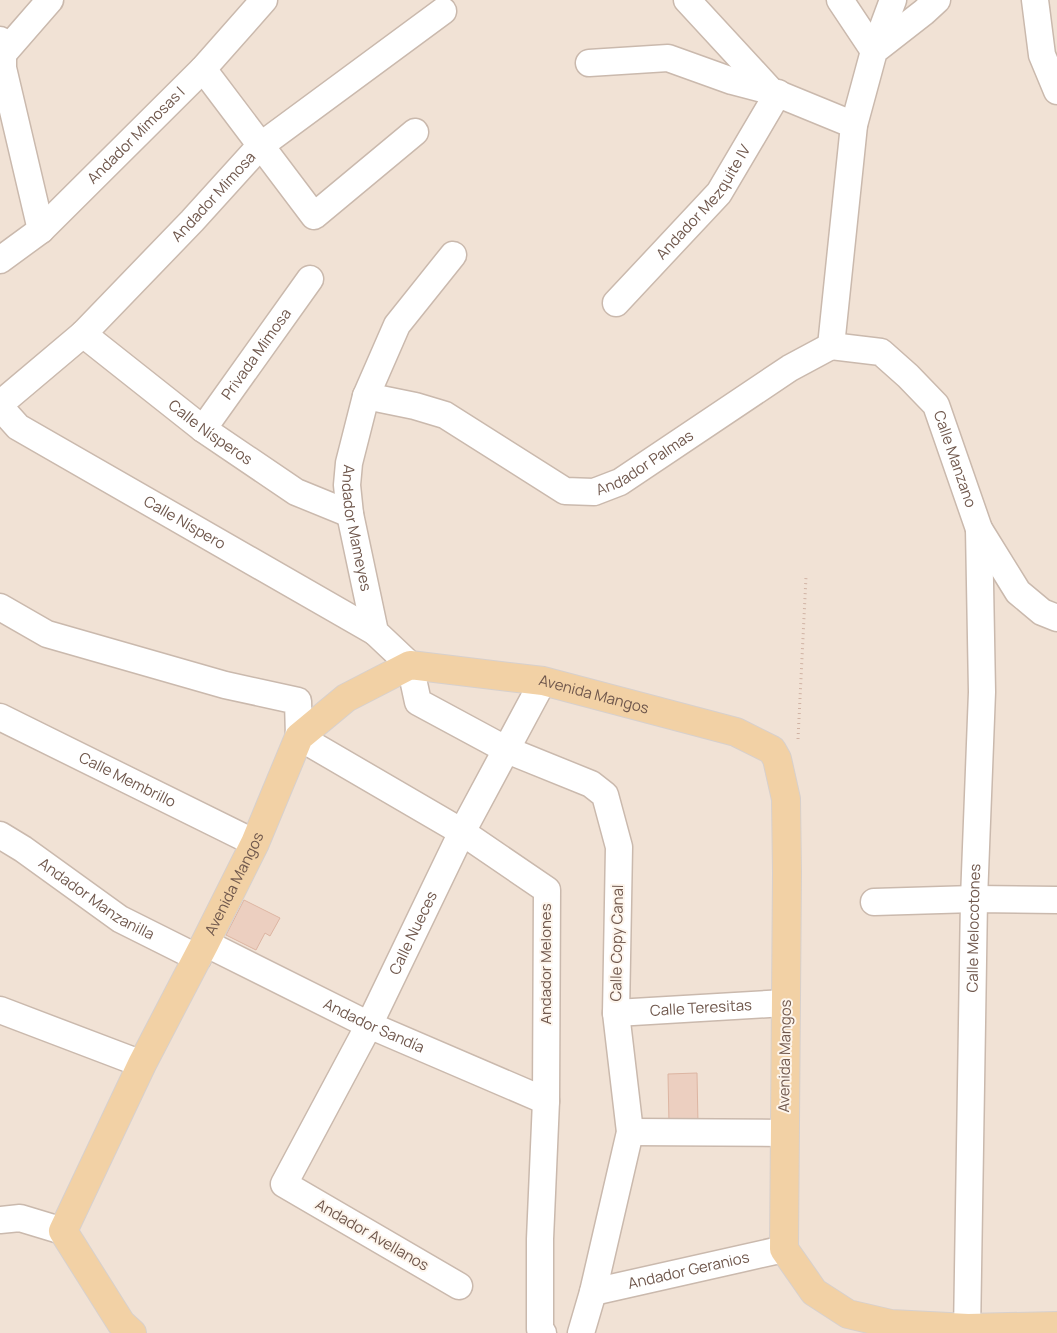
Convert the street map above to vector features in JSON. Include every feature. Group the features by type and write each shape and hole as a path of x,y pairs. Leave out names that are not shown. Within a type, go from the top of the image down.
{"main road":[{"name":"Avenida Mangos","path":"63,1231 142,1064 202,950 255,843 299,737 346,698 410,664 543,681 736,732 772,750 778,759 786,799 787,873 784,1249"},
{"path":"63,1231 120,1323 132,1333"},
{"path":"784,1249 814,1292 848,1314 891,1324 968,1330 1057,1326"}],"street":[{"path":"41,230 2,58 50,0"},
{"name":"Andador Mimosas I","path":"0,260 41,230 203,69 264,0"},
{"path":"687,0 774,92"},
{"path":"840,0 874,51"},
{"path":"831,346 854,125 874,51 893,0"},
{"path":"874,51 937,0"},
{"path":"1034,0 1042,55 1057,91"},
{"name":"Andador Mimosa","path":"0,405 83,334 192,222 260,146 443,11"},
{"path":"589,64 668,58 732,81 774,92 854,125"},
{"path":"203,69 314,216 415,132"},
{"name":"Andador Mezquite IV","path":"616,303 718,193 774,92"},
{"name":"Andador Mameyes","path":"375,632 350,514 347,485 348,463 366,396 397,325 453,254"},
{"name":"Privada Mimosa","path":"203,429 310,279"},
{"name":"Calle Nísperos","path":"83,334 203,429 296,492 350,514"},
{"name":"Andador Palmas","path":"366,396 415,406 445,415 565,491 594,492 620,482 790,368 831,346"},
{"name":"Calle Manzano","path":"831,346 881,352 936,405 979,529 1018,592 1042,612 1057,618"},
{"name":"Calle Níspero","path":"0,405 18,427 375,632"},
{"name":"Calle Melocotones","path":"968,1330 974,899 982,692 979,529"},
{"path":"0,607 47,634 226,685 298,701 299,737"},
{"path":"375,632 410,664"},
{"name":"Calle Copy Canal","path":"410,664 418,702 507,750 591,784 605,795 619,846 616,1014 630,1132 593,1292 581,1333"},
{"name":"Calle Nueces","path":"284,1184 369,1025 462,832 543,681"},
{"name":"Calle Membrillo","path":"0,717 255,843"},
{"name":"Andador Melones","path":"299,737 462,832 547,890 546,1101 540,1239 540,1330 543,1333"},
{"name":"Andador Manzanilla","path":"0,835 120,919 202,950"},
{"path":"874,902 974,899 1057,900"},
{"name":"Andador Sandía","path":"202,950 369,1025 546,1101"},
{"name":"Calle Teresitas","path":"616,1014 785,1002"},
{"path":"0,1010 142,1064"},
{"path":"630,1132 784,1133"},
{"name":"Andador Avellanos","path":"284,1184 459,1286"},
{"path":"7,1213 63,1231"},
{"name":"Andador Geranios","path":"593,1292 784,1249"}],"path":[{"path":"778,759 797,757 806,577"}],"shaded area":[{"path":"0,0 1057,0 1057,1333 0,1333"}],"building":[{"path":"244,900 280,918 270,936 265,933 256,950 226,935"},
{"path":"697,1073 698,1124 669,1124 668,1074"}]}
